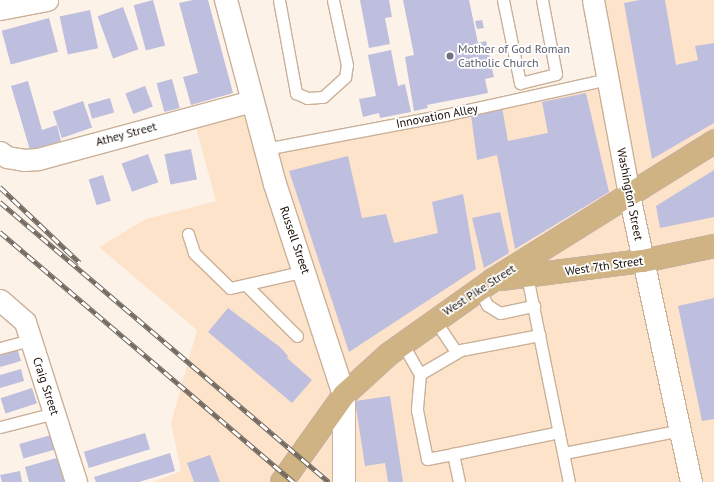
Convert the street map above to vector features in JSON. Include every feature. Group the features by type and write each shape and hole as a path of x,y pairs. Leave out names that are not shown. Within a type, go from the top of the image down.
{"main road":[{"name":"West Pike Street","path":"282,482 344,395 402,343 434,319 486,284 714,142"},
{"name":"West 7th Street","path":"486,284 527,276 643,261 714,246"}],"street":[{"path":"0,9 47,0"},
{"name":"Russell Street","path":"226,0 265,149 306,271 344,395 344,482"},
{"name":"Washington Street","path":"593,0 643,261 681,430 691,482"},
{"name":"Athey Street","path":"0,152 7,157 24,160 38,159 252,101"},
{"name":"Craig Street","path":"0,300 25,322 76,482"}],"lane":[{"path":"279,0 296,93 308,98 323,97 345,77 347,65 333,0"},
{"path":"503,0 520,83 556,74 542,0"},
{"name":"Innovation Alley","path":"265,149 445,115 609,79"},
{"path":"188,234 194,254 230,288 306,271"},
{"path":"527,276 569,482"},
{"path":"486,284 487,305 500,313 534,306"},
{"path":"246,285 297,336"},
{"path":"434,319 456,352"},
{"path":"420,374 456,352 540,335"},
{"path":"0,348 30,340"},
{"path":"402,343 420,374 417,410 427,459 560,432"},
{"path":"0,427 54,413"},
{"path":"564,453 681,430"},
{"path":"453,454 459,482"}],"shaded area":[{"path":"593,0 714,0 714,482 153,482 181,471 171,423 197,330 99,247 146,219 216,201 193,117 252,101 265,149 608,79"}],"building":[{"path":"153,0 165,45 146,51 134,5"},
{"path":"193,0 208,0 233,93 191,105 183,77 198,73 179,3"},
{"path":"360,0 389,0 392,17 385,18 390,44 369,48"},
{"name":"Mother of God Roman Catholic Church","path":"403,0 469,0 478,43 486,41 494,77 485,79 488,93 427,105 428,108 414,111 405,57 414,55"},
{"path":"640,0 665,0 676,65 698,60 695,46 714,43 714,123 652,159 624,3"},
{"path":"123,7 138,49 113,59 98,16"},
{"path":"90,10 98,48 68,55 60,16"},
{"path":"49,18 58,52 11,64 2,31"},
{"path":"482,20 484,28 477,29 475,21"},
{"path":"391,50 398,86 405,84 411,112 380,118 379,113 363,117 359,99 376,96 368,55"},
{"path":"172,79 180,108 164,112 157,83"},
{"path":"28,81 42,130 57,125 61,141 30,150 11,86"},
{"path":"145,86 153,107 133,114 125,94"},
{"path":"586,93 609,192 515,249 497,155 477,160 471,115 502,107 508,141 548,133 542,102"},
{"path":"110,98 114,112 92,119 88,104"},
{"path":"83,101 92,127 62,138 53,111"},
{"path":"191,149 197,179 170,185 164,154"},
{"path":"148,154 158,182 132,192 122,164"},
{"path":"348,156 362,218 386,214 394,243 438,233 432,202 463,194 476,269 349,352 289,171"},
{"path":"714,170 714,217 660,228 656,206"},
{"path":"103,175 111,201 97,205 89,179"},
{"path":"500,212 509,253 484,268 472,218"},
{"path":"714,298 714,419 702,421 678,306"},
{"path":"228,308 280,347 288,356 287,358 312,380 292,403 208,332"},
{"path":"17,348 21,361 0,367 0,354"},
{"path":"21,369 24,381 0,388 0,375"},
{"path":"32,388 37,403 6,413 1,398"},
{"path":"390,396 403,482 388,482 385,463 365,466 355,401"},
{"path":"145,433 150,449 89,468 84,452"},
{"path":"51,435 55,449 23,459 19,444"},
{"path":"170,453 175,471 139,482 96,482 94,477"},
{"path":"210,455 220,482 194,482 187,463"},
{"path":"60,457 67,482 29,482 25,467"},
{"path":"20,471 22,482 2,482 0,475"}],"railway":[{"path":"0,187 80,263"},
{"path":"0,202 329,482"},
{"path":"0,232 294,482"}],"place":[{"name":"Mother of God Roman Catholic Church","path":"450,56"}]}
